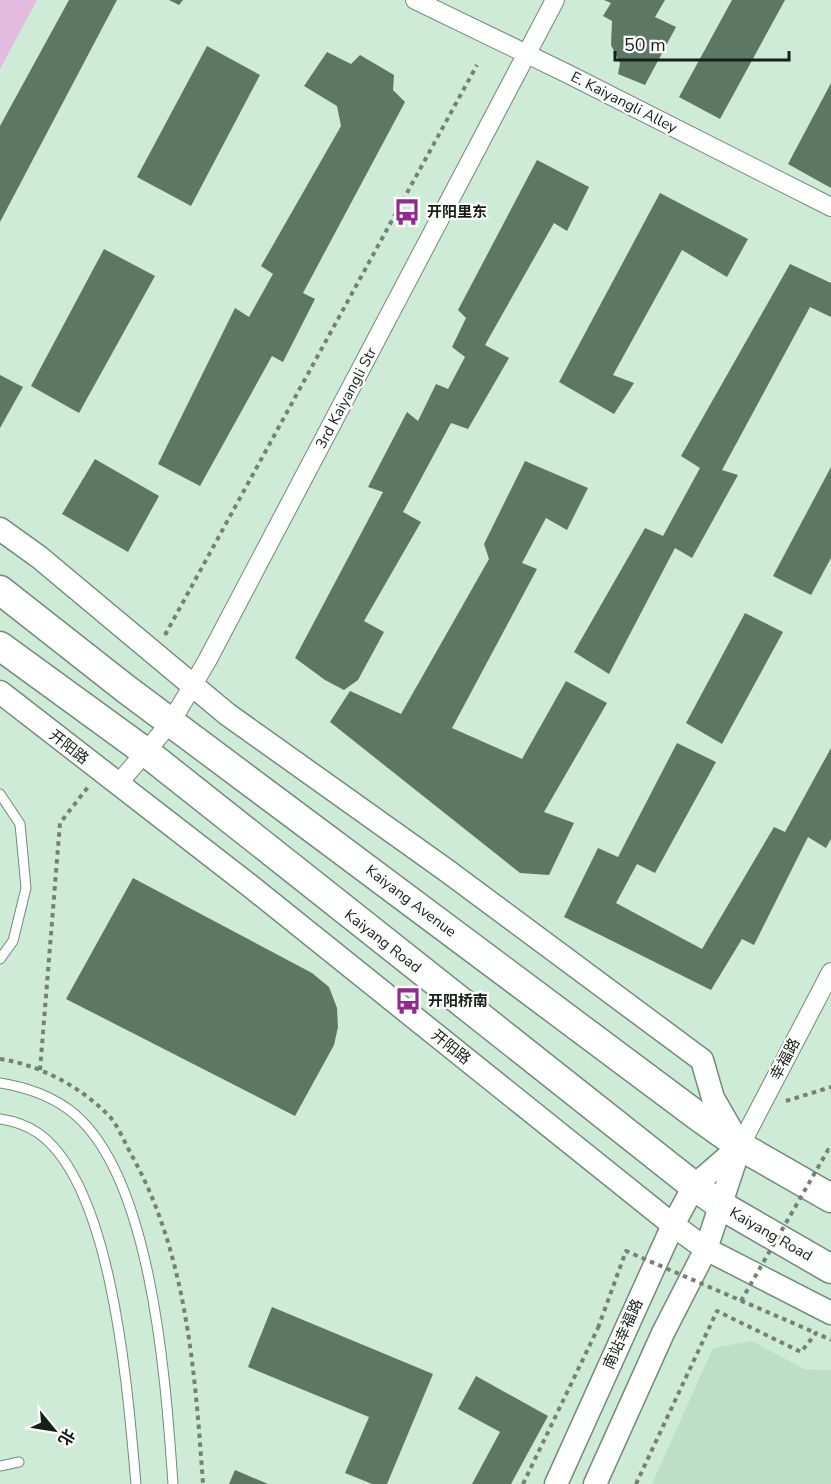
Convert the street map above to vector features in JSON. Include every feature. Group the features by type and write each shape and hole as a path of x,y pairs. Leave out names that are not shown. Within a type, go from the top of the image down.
{"main road":[{"name":"Kaiyang Avenue","path":"0,590 171,722 740,1146 831,1198"},
{"name":"Kaiyang Road","path":"0,646 147,753 694,1186 722,1206 831,1269"}],"street":[{"name":"E. Kaiyangli Alley","path":"415,0 831,207"},
{"name":"3rd Kaiyangli Str","path":"118,784 147,753 171,722 192,688 555,0"},
{"path":"0,529 39,557 192,688 702,1060 713,1098 740,1146 706,1249 663,1333 595,1484"},
{"name":"开阳路","path":"0,692 249,885 673,1225 706,1249 831,1313"},
{"name":"幸福路","path":"740,1146 831,972"},
{"path":"694,1186 740,1146"},
{"name":"南站幸福路","path":"555,1484 673,1225 694,1186"}],"lane":[{"path":"0,794 20,824 26,888 13,941 0,959"},
{"path":"0,1083 21,1086 46,1096 69,1110 90,1131 112,1164 151,1285 165,1363 173,1484"},
{"path":"0,1119 16,1122 39,1134 61,1156 77,1181 92,1220 125,1354 136,1484"},
{"path":"0,1466 19,1462"}],"path":[{"path":"155,629 164,637 477,65"},
{"path":"0,1059 40,1070 60,823 91,782"},
{"path":"776,1104 831,1087"},
{"path":"741,1301 828,1150 831,1151"},
{"path":"523,1484 598,1328 626,1251 816,1333 801,1352 717,1311 636,1484"}],"shaded area":[{"path":"0,0 37,0 0,69"},
{"path":"752,1341 804,1369 831,1370 831,1484 652,1484 713,1348"}],"building":[{"path":"69,0 117,0 0,222 0,126"},
{"path":"169,0 183,0 179,5"},
{"path":"604,0 665,0 655,17 676,27 645,85 618,74 620,63 611,45 612,21 603,16 611,3"},
{"path":"732,0 785,0 720,119 679,97"},
{"path":"207,46 260,75 191,206 137,177"},
{"path":"327,52 351,64 360,55 394,75 393,90 405,102 303,293 315,299 283,362 272,356 200,486 158,464 235,308 249,317 273,274 261,266 341,126 337,106 304,86"},
{"path":"831,83 831,188 788,164"},
{"path":"537,160 589,187 567,231 554,223 485,345 509,358 468,429 451,423 403,512 421,522 364,621 384,632 358,680 344,690 325,680 295,658 383,492 368,487 407,412 418,421 436,384 448,389 465,357 452,347 466,318 458,310"},
{"path":"660,193 748,239 727,277 682,250 613,375 634,383 614,414 559,382"},
{"path":"104,249 155,276 79,413 31,386"},
{"path":"790,264 831,283 831,317 810,307 722,470 738,475 692,558 675,548 609,674 574,652 645,528 663,536 700,468 681,456"},
{"path":"0,375 23,387 0,428"},
{"path":"95,459 159,496 128,552 62,514"},
{"path":"525,461 588,488 567,530 546,518 522,563 537,569 452,728 522,759 566,681 607,703 544,812 574,823 549,875 520,873 330,722 350,691 401,714 489,559 484,544"},
{"path":"831,467 831,558 811,595 773,576"},
{"path":"745,613 783,632 722,744 686,723"},
{"path":"677,743 716,762 655,873 637,864 616,903 702,949 774,827 785,832 831,748 831,839 826,848 808,837 754,945 742,939 711,990 564,917 598,848 618,857"},
{"path":"133,878 312,973 329,987 337,1008 338,1027 334,1045 295,1116 66,999"},
{"path":"272,1307 433,1374 387,1484 372,1484 345,1473 369,1417 248,1367"},
{"path":"476,1376 548,1416 511,1484 472,1484 500,1432 458,1409"},
{"path":"235,1470 268,1484 229,1484"}],"place":[{"name":"开阳里东","path":"407,212"},
{"name":"开阳桥南","path":"408,1001"}]}
